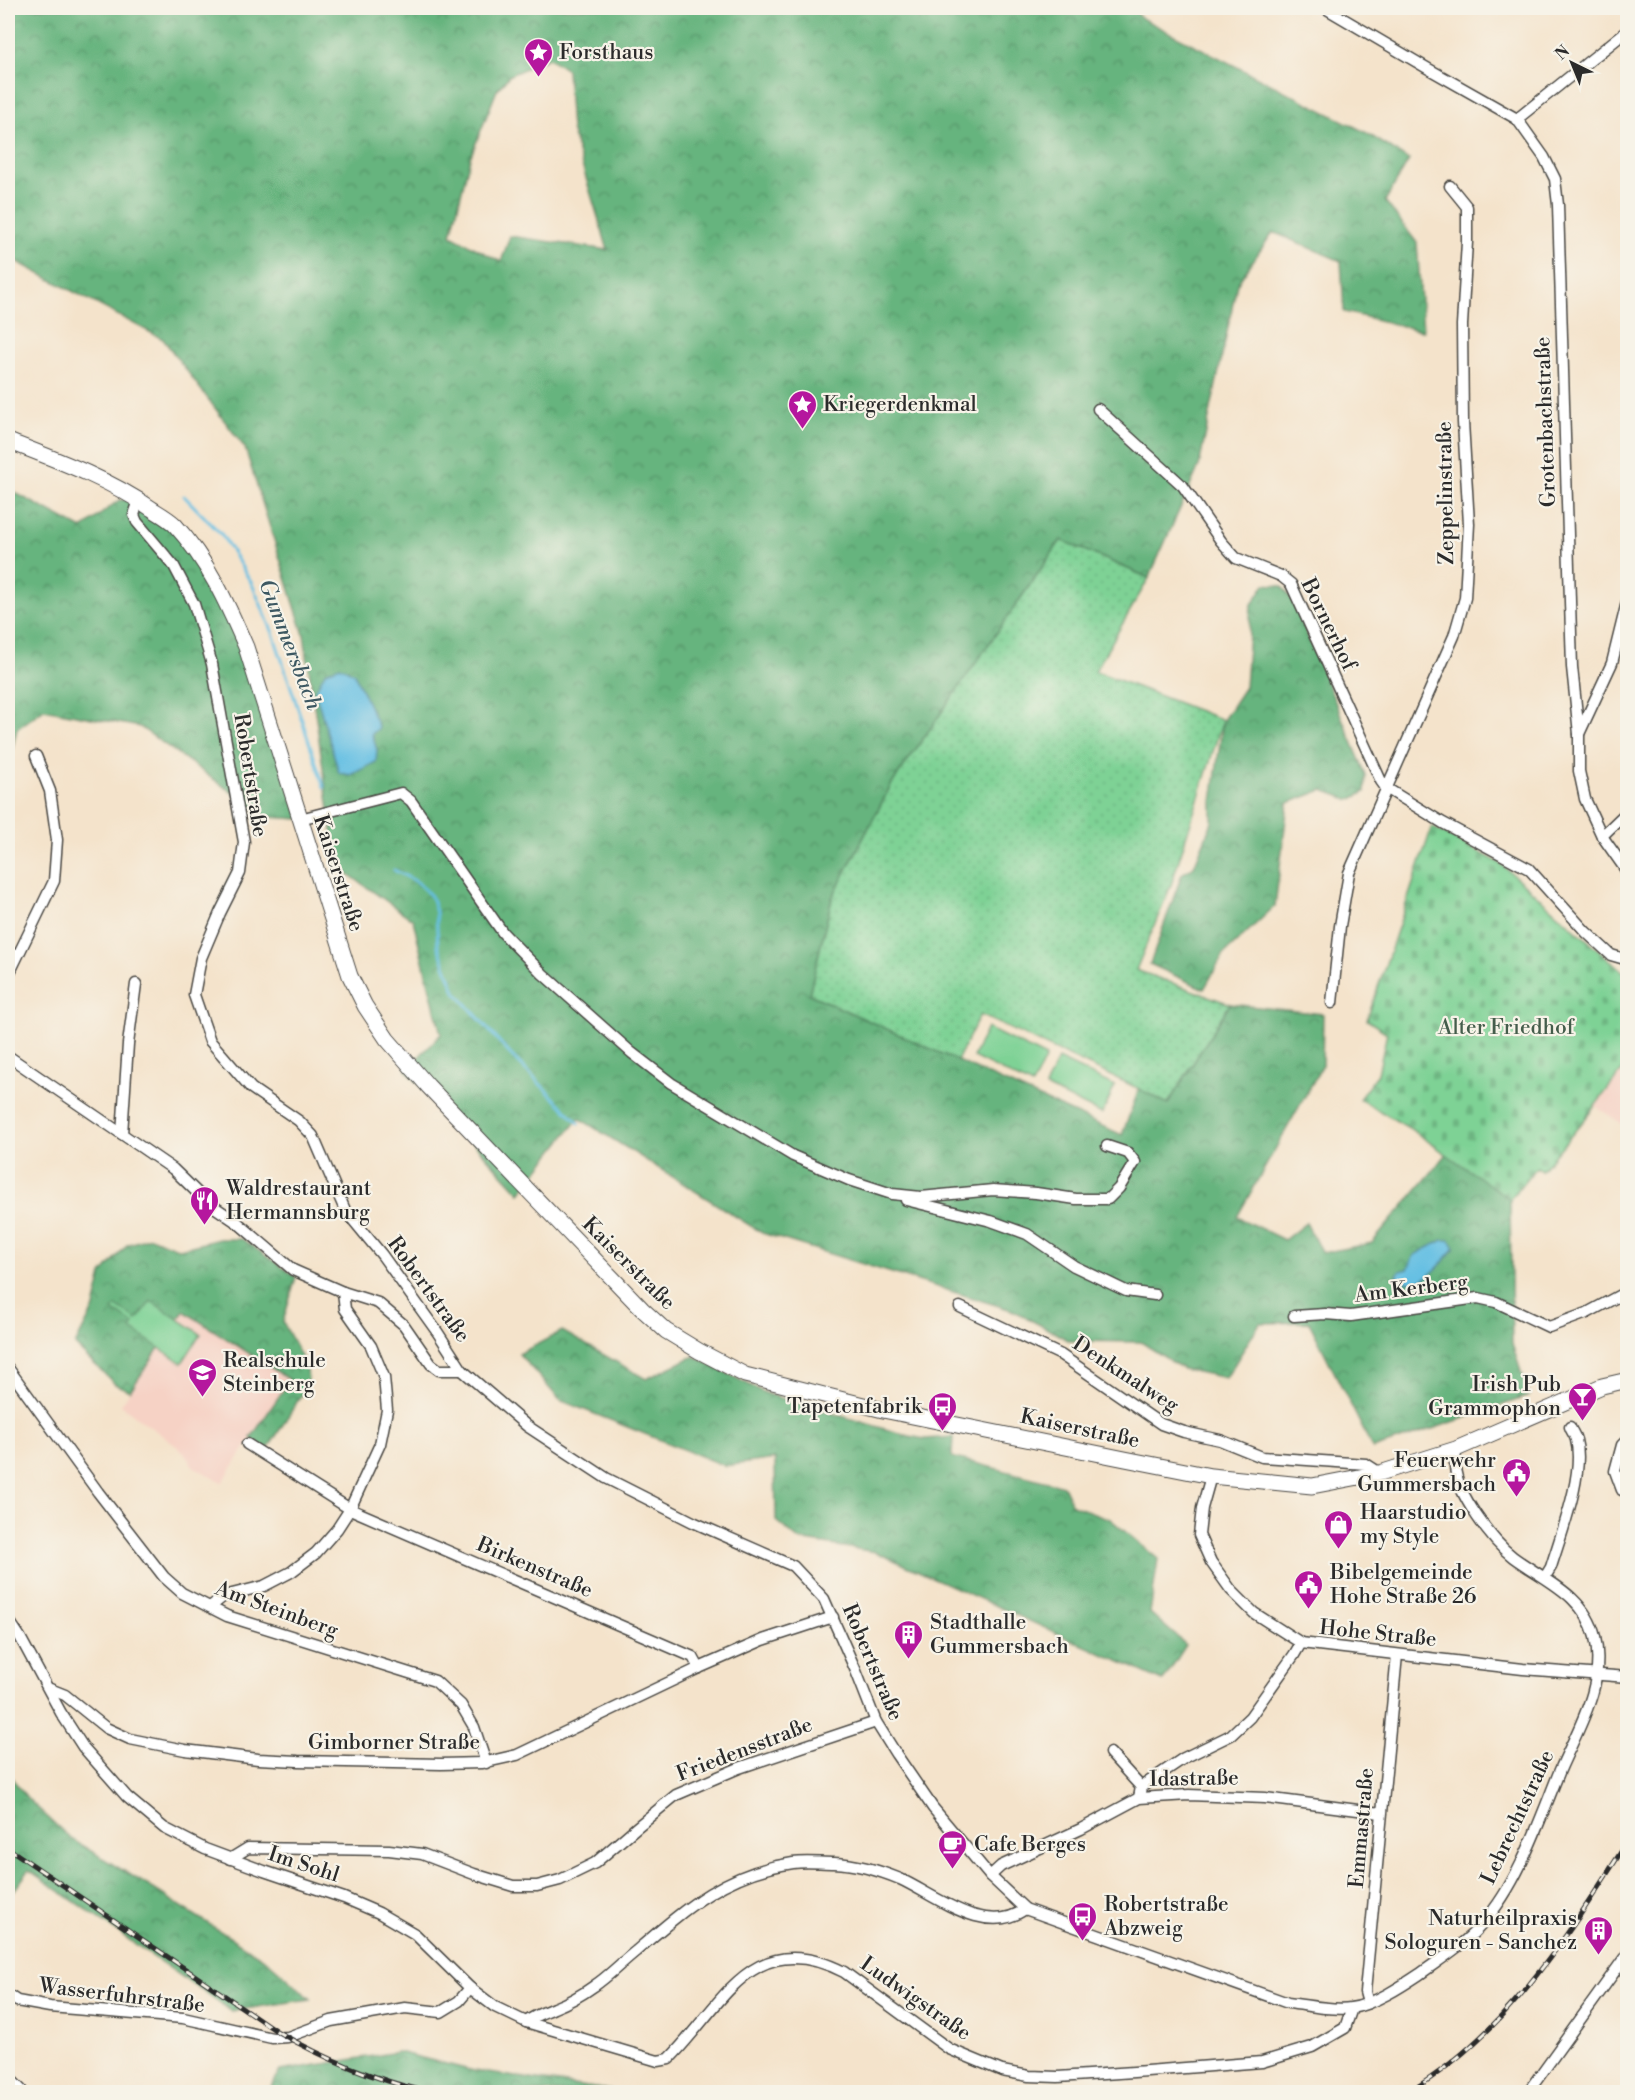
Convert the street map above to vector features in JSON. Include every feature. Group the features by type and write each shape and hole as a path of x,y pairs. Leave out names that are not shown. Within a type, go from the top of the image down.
{"main road":[{"path":"8,2081 19,2092"}],"street":[{"name":"Grotenbachstraße","path":"1324,8 1517,119 1544,157 1555,179 1558,205 1572,666 1580,734"},
{"path":"1517,119 1628,30"},
{"name":"Zeppelinstraße","path":"1386,788 1454,636 1465,598 1469,524 1463,422 1462,325 1467,207 1450,186"},
{"name":"Bornerhof","path":"1098,409 1183,486 1221,541 1236,558 1281,576 1291,584 1386,788"},
{"name":"Kaiserstraße","path":"8,441 92,476 139,500 173,524 210,571 246,647 350,976 365,1006 387,1039 428,1086 642,1309 666,1331 699,1352 745,1375 884,1410 1211,1476 1312,1486 1380,1473 1456,1449 1602,1386 1628,1380"},
{"name":"Robertstraße","path":"139,500 134,515 137,522 174,566 194,604 212,664 244,842 240,873 219,913 201,958 194,995 210,1041 251,1088 299,1121 313,1137 345,1210 382,1255 462,1370 527,1426 606,1478 693,1522 793,1566 824,1599 876,1722 933,1808 990,1876"},
{"path":"1628,598 1611,663 1580,734 1579,771 1585,799 1602,836 1628,873"},
{"path":"8,976 54,881 57,840 50,791 36,756"},
{"path":"1332,1003 1340,926 1349,873 1386,788 1443,823 1529,869 1586,932 1611,955 1628,960"},
{"path":"300,819 401,793 411,801 503,933 543,974 632,1053 671,1083 794,1156 849,1180 909,1202 992,1221 1027,1234 1074,1266 1126,1291 1155,1295"},
{"path":"1602,836 1628,811"},
{"path":"122,1134 128,1044 136,984"},
{"path":"8,1056 173,1169 207,1202 238,1223 293,1270 343,1292 378,1303 404,1325 431,1364 439,1370 462,1370"},
{"path":"891,1194 921,1197 993,1190 1076,1199 1108,1198 1119,1188 1135,1162 1128,1153 1107,1146"},
{"path":"210,1607 224,1596 264,1586 291,1572 316,1553 337,1529 350,1509 380,1444 387,1410 384,1377 371,1346 345,1309 343,1292"},
{"name":"Am Kerberg","path":"1294,1316 1325,1314 1351,1316 1478,1298 1496,1302 1549,1327 1587,1313 1628,1292"},
{"name":"Denkmalweg","path":"960,1307 1061,1354 1161,1424 1220,1440 1262,1457 1366,1464 1380,1473"},
{"name":"Am Steinberg","path":"8,1368 164,1578 182,1593 227,1616 435,1681 461,1705 474,1727 486,1763"},
{"path":"1545,1577 1551,1567 1575,1484 1576,1440 1570,1427"},
{"path":"1628,1439 1622,1445 1615,1471 1622,1490 1628,1492"},
{"name":"Birkenstraße","path":"247,1444 350,1509 693,1657 699,1668"},
{"name":"Lebrechtstraße","path":"990,1876 1025,1909 1288,2003 1352,2008 1368,2003 1403,1985 1463,1943 1484,1923 1501,1899 1539,1824 1592,1695 1597,1675 1595,1636 1585,1615 1567,1592 1512,1556 1478,1516 1463,1492 1455,1469 1456,1449"},
{"name":"Hohe Straße","path":"1211,1476 1202,1508 1199,1535 1211,1562 1231,1590 1254,1613 1300,1643 1397,1655 1628,1677"},
{"name":"Gimborner Straße","path":"50,1689 65,1695 114,1732 130,1739 185,1750 258,1759 298,1761 486,1763 517,1755 763,1640 833,1617"},
{"name":"Im Sohl","path":"8,1620 83,1747 127,1797 164,1828 230,1859 344,1898 379,1913 415,1934 470,1988 495,2007 526,2022 658,2061"},
{"path":"1138,1798 1141,1786 1184,1758 1232,1735 1250,1717 1300,1643"},
{"name":"Emmastraße","path":"1368,2003 1365,1992 1397,1655"},
{"name":"Friedensstraße","path":"230,1859 248,1848 388,1850 422,1854 513,1886 537,1886 560,1880 596,1863 676,1795 739,1768 876,1722"},
{"path":"1110,1753 1141,1786"},
{"name":"Idastraße","path":"990,1876 1001,1866 1081,1829 1138,1798 1189,1795 1265,1798 1381,1813"},
{"path":"526,2022 538,2013 555,2008 594,1986 702,1896 736,1878 776,1866 795,1863 834,1863 862,1866 901,1880 955,1909 984,1918 1015,1917 1025,1909"},
{"path":"1528,2092 1628,1953"},
{"name":"Ludwigstraße","path":"658,2061 669,2059 675,2054 731,1986 751,1970 776,1960 801,1957 829,1964 844,1972 949,2049 1002,2071 1029,2076 1134,2072 1262,2062 1312,2047 1345,2028 1352,2008"},
{"name":"Wasserfuhrstraße","path":"8,1995 17,2001 50,2007 183,2018 272,2038 288,2037 331,2021 405,2008 441,2012 459,2001 470,1988"}],"shaded area":[{"path":"1627,1065 1627,1127 1595,1106"},
{"name":"Realschule Steinberg","path":"183,1310 290,1380 222,1483 193,1466 183,1451 121,1405"}],"green space":[{"path":"8,8 1131,8 1143,19 1365,132 1409,160 1385,201 1417,243 1423,331 1344,312 1341,261 1273,232 1237,284 1199,466 1149,578 1061,540 891,785 832,898 809,994 1122,1135 1139,1089 1168,1104 1230,1004 1323,1014 1322,1066 1237,1217 1284,1240 1306,1223 1322,1253 1372,1243 1447,1154 1510,1199 1512,1344 1529,1396 1373,1449 1309,1322 1260,1323 1226,1378 1183,1369 1141,1342 1070,1341 1012,1310 762,1233 579,1118 520,1193 406,1070 441,1034 413,920 337,866 304,635 245,448 163,339 8,257","holes":["549,58 567,70 571,129 608,250 510,236 501,262 451,235 470,158 497,90 510,75"]},
{"path":"8,489 82,529 119,500 139,500 173,524 226,601 300,819 267,817 140,727 44,709 17,729 8,766"},
{"path":"1061,540 1149,578 1095,671 1223,720 1171,885 1136,970 1230,1004 1168,1104 980,1015 957,1061 809,994 832,898 891,785"},
{"path":"1265,584 1282,586 1293,601 1366,775 1365,792 1350,800 1323,790 1288,803 1275,906 1224,954 1204,989 1150,964 1182,874 1194,866 1212,822 1212,802 1223,720 1245,687 1251,606"},
{"name":"Alter Friedhof","path":"1432,827 1500,863 1627,975 1627,1064 1542,1170 1537,1167 1510,1199 1409,1128 1359,1099 1378,1074 1387,1033 1367,1020"},
{"path":"987,1028 1046,1057 1032,1086 973,1057"},
{"path":"1058,1059 1115,1086 1102,1114 1045,1087"},
{"path":"150,1237 180,1249 219,1239 242,1239 296,1277 283,1322 307,1368 308,1384 266,1452 251,1438 290,1380 184,1311 130,1391 115,1384 75,1345 94,1308 102,1274 127,1245"},
{"path":"151,1301 201,1334 182,1363 131,1329 134,1324 113,1310 116,1306 137,1320"},
{"path":"562,1331 646,1379 694,1356 767,1394 909,1436 925,1439 953,1437 952,1457 1063,1486 1072,1505 1110,1519 1158,1559 1150,1613 1186,1645 1163,1681 876,1552 799,1540 776,1521 775,1459 725,1466 560,1400 519,1354"},
{"path":"8,1773 28,1799 71,1839 269,1962 311,1999 231,2011 29,1870 8,1899"},
{"path":"398,2052 474,2071 623,2092 269,2092 280,2071"}],"water":[{"path":"340,666 354,673 379,728 372,734 377,750 376,762 351,775 339,773 315,691 325,672"},
{"path":"1443,1240 1450,1240 1455,1248 1432,1274 1418,1281 1400,1281 1397,1275 1400,1271 1408,1269 1414,1255"}],"waterway":[{"name":"Gummersbach","path":"184,496 222,535 252,584 273,633 324,787"},
{"name":"Gummersbach","path":"394,870 417,882 431,896 436,912 438,946 455,991 509,1053 579,1123"}],"railway":[{"path":"1409,2092 1444,2068 1506,2012 1558,1947 1628,1841"},
{"path":"8,1848 278,2032 350,2067 426,2092"}],"place":[{"name":"Forsthaus","path":"538,78"},
{"name":"Kriegerdenkmal","path":"802,430"},
{"name":"Waldrestaurant Hermannsburg","path":"205,1226"},
{"name":"Realschule Steinberg","path":"202,1398"},
{"name":"Irish Pub Grammophon","path":"1582,1422"},
{"name":"Tapetenfabrik","path":"943,1432"},
{"name":"Feuerwehr Gummersbach","path":"1517,1498"},
{"name":"Haarstudio my Style","path":"1339,1550"},
{"name":"Bibelgemeinde Hohe Straße 26","path":"1309,1610"},
{"name":"Stadthalle Gummersbach","path":"909,1660"},
{"name":"Cafe Berges","path":"953,1870"},
{"name":"Robertstraße Abzweig","path":"1083,1942"},
{"name":"Naturheilpraxis Sologuren - Sanchez","path":"1598,1956"}]}
